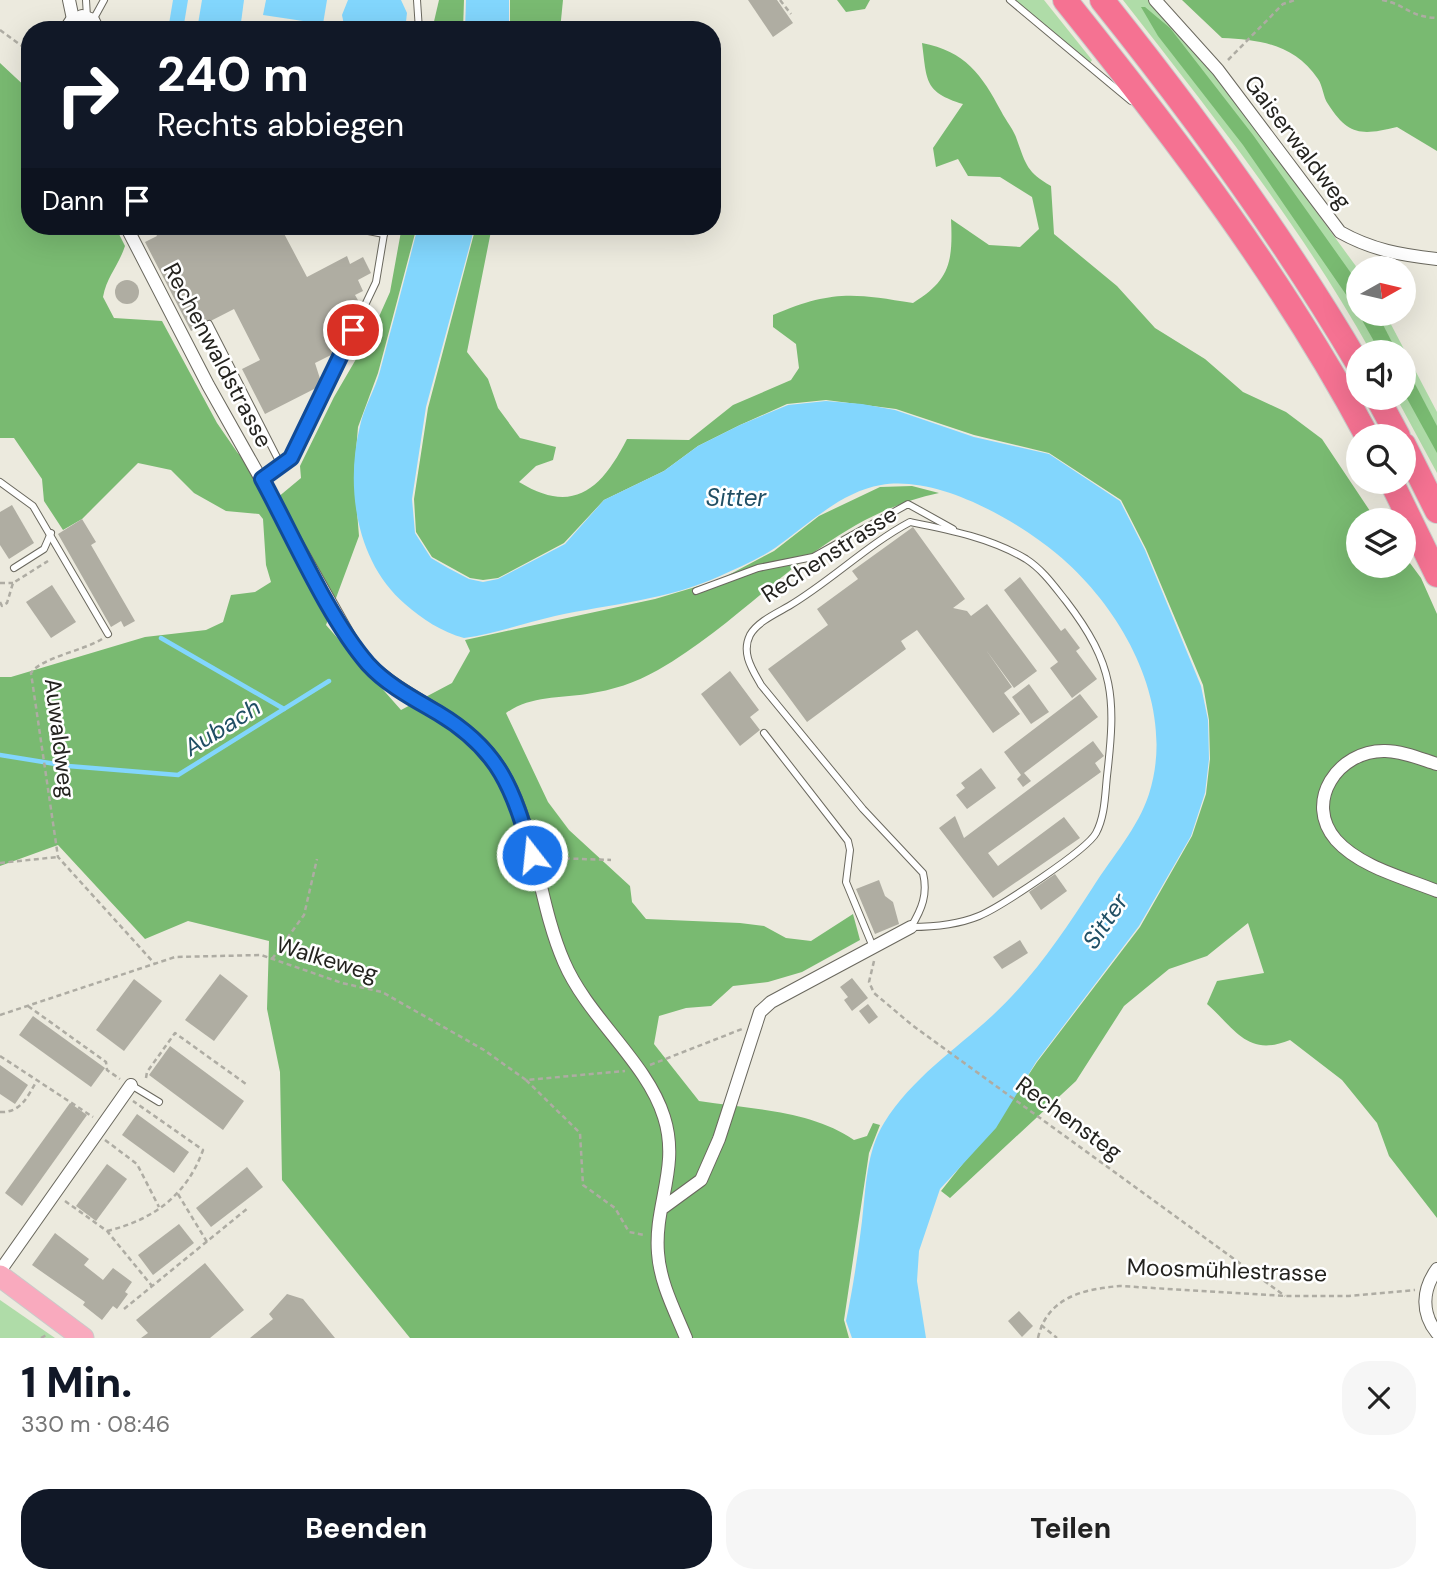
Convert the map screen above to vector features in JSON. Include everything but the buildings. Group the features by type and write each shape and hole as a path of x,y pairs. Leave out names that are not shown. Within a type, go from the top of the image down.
{"highway":[{"path":"1065,0 1161,122 1259,258 1360,424"},
{"path":"1102,0 1244,186 1346,344"},
{"path":"1416,469 1437,511"},
{"path":"1397,494 1437,575"}],"main road":[{"path":"0,1273 83,1338"}],"street":[{"path":"69,0 69,21"},
{"name":"Gaiserwaldweg","path":"1156,0 1218,70 1340,232 1360,244 1388,253 1437,258"},
{"name":"Rechenwaldstrasse","path":"131,235 208,385 340,623 369,665 402,691 468,733 499,766 516,799 564,962 578,989 661,1106 671,1151 664,1208"},
{"path":"1437,764 1386,751 1370,752 1344,764 1331,778 1323,797 1329,830 1338,843 1371,864 1437,891"},
{"name":"Rechenstrasse","path":"664,1208 701,1180 719,1139 760,1012 771,1002 912,927"},
{"path":"0,1273 131,1092"},
{"path":"664,1208 658,1239 660,1270 686,1338"},
{"path":"1437,1269 1424,1291 1429,1321 1437,1333"}],"lane":[{"path":"86,0 92,21"},
{"path":"94,21 104,0"},
{"path":"417,0 418,21"},
{"path":"1010,0 1111,86 1161,122"},
{"path":"262,479 282,467 299,444 376,282 384,235"},
{"path":"209,324 282,467"},
{"path":"0,482 33,506 108,634"},
{"path":"696,592 758,568 813,557 908,504 958,531"},
{"name":"Rechenstrasse","path":"910,522 958,531 1005,549 1043,572 1090,632 1107,672 1110,698 1103,815 1095,836 1061,863 981,915 946,926 912,927 921,911 926,887 923,873 863,809 761,685 749,663 746,648 751,632 766,620 801,599 894,530 910,522"},
{"path":"44,549 51,533"},
{"path":"14,568 44,549 58,547"},
{"path":"764,733 848,841 850,850 846,883 873,947"},
{"path":"131,1092 159,1102"}],"path":[{"path":"780,0 791,14"},
{"path":"1218,70 1283,4 1295,0"},
{"path":"1382,0 1391,1 1419,18 1437,18"},
{"path":"0,30 21,45"},
{"path":"0,583 13,583 48,561"},
{"path":"0,602 2,606 7,603 13,583"},
{"name":"Auwaldweg","path":"58,857 31,673 37,665 86,649 108,634"},
{"path":"0,863 58,857 155,963"},
{"path":"538,876 555,858 611,860"},
{"path":"272,959 304,915 317,859"},
{"name":"Rechensteg","path":"873,947 875,953 869,982 874,993 912,1026 1285,1296"},
{"name":"Walkeweg","path":"0,1015 175,957 261,955 342,983 382,992 484,1050 526,1080 580,1133 583,1185 615,1208 629,1232 649,1237"},
{"path":"28,1006 106,1062 107,1069 131,1092 203,1150 187,1184 178,1194 160,1208 126,1226 107,1231"},
{"path":"644,1067 755,1024"},
{"path":"146,1078 146,1072 175,1033 246,1084"},
{"path":"0,1056 36,1083 45,1084 96,1119"},
{"path":"526,1080 628,1071"},
{"path":"0,1112 9,1112 23,1105 36,1083"},
{"path":"103,1138 136,1164 160,1208"},
{"path":"178,1194 207,1241"},
{"path":"60,1198 107,1231 152,1286"},
{"path":"124,1309 248,1208"},
{"name":"Moosmühlestrasse","path":"1041,1325 1062,1301 1087,1289 1120,1286 1285,1296 1349,1296 1406,1289 1424,1291"},
{"path":"1038,1338 1041,1325 1057,1338"},
{"path":"41,1338 51,1332"}],"green space":[{"path":"439,0 464,0 463,21 434,21"},
{"path":"510,0 563,0 561,21 510,21"},
{"path":"837,0 870,0 865,9 846,12"},
{"path":"1015,0 1044,0 1092,60 1090,63"},
{"path":"1123,0 1148,0 1172,22 1212,69 1349,256 1346,256 1346,308 1285,215"},
{"path":"1182,0 1437,0 1437,151 1397,127 1366,132 1350,128 1326,101 1318,79 1298,58 1276,46 1250,40 1222,38"},
{"path":"1141,7 1145,7 1170,28 1253,135 1346,266 1346,295 1243,145 1158,36"},
{"path":"922,43 950,52 970,66 987,86 1014,133 1028,167 1051,186 1054,234 1117,286 1155,328 1205,359 1243,392 1286,412 1322,439 1346,475 1346,494 1359,494 1368,508 1346,508 1346,578 1416,578 1416,571 1421,578 1437,614 1437,1218 1389,1156 1377,1123 1342,1080 1290,1040 1264,1045 1244,1038 1207,1004 1217,981 1264,973 1248,923 1207,956 1169,969 1124,1006 1076,1081 950,1198 941,1191 1004,1112 1037,1062 1140,927 1192,836 1206,794 1210,759 1209,720 1203,685 1146,549 1121,500 1049,453 974,435 896,409 826,400 787,404 698,446 664,471 604,500 564,543 498,578 470,578 432,557 416,532 414,499 428,408 474,235 490,235 467,352 488,379 498,408 520,438 556,447 553,460 536,466 519,482 538,492 555,496 570,496 596,484 607,472 627,439 689,440 733,405 791,380 799,368 796,344 773,327 773,315 811,301 842,296 874,297 913,303 925,295 942,278 947,268 951,247 951,219 989,245 1020,247 1039,229 1032,197 1000,177 968,176 958,159 936,167 933,148 963,104 941,95 927,76"},
{"path":"0,63 21,83 21,235 120,235 125,246 103,297 114,318 162,321 217,423 237,452 277,498 301,478 300,466 334,397 373,330 390,292 400,235 415,235 378,373 358,427 354,475 359,536 326,625 401,710 452,683 470,651 465,640 655,599 719,580 774,551 819,516 880,487 912,486 939,493 897,505 859,523 824,545 693,647 649,675 606,690 525,703 506,713 548,802 569,830 630,886 632,902 646,919 764,926 786,938 811,941 853,914 860,940 802,972 768,982 733,986 711,1006 686,1008 659,1016 654,1044 699,1101 779,1112 819,1122 854,1140 867,1136 873,1123 880,1125 869,1153 844,1320 849,1338 410,1338 282,1180 280,1072 267,1009 269,941 188,921 145,939 58,845 0,866 0,677 11,677 145,637 206,630 223,622 231,595 255,592 271,582 266,565 263,519 259,514 226,511 194,493 171,470 138,463 82,519 63,530 44,501 42,479 14,438 0,438"},
{"path":"1356,326 1392,326 1399,340 1364,340"},
{"path":"1365,326 1384,326 1391,340 1373,340"},
{"path":"1416,372 1437,412 1437,473 1416,434 1416,424 1411,424 1403,410 1416,410"},
{"path":"1416,386 1437,426 1437,453 1413,410 1416,410"},
{"path":"0,1300 55,1338 0,1338"}],"water":[{"path":"173,0 188,0 184,21 170,21"},
{"path":"202,0 244,0 241,21 198,21"},
{"path":"266,0 327,0 324,21 263,15"},
{"path":"348,0 401,0 407,13 406,21 343,21 342,15"},
{"path":"466,0 509,0 509,21 465,21"},
{"name":"Sitter","path":"416,235 473,235 426,407 412,499 415,533 431,558 469,579 483,582 498,579 565,544 604,500 664,471 698,446 788,405 826,401 895,410 974,437 1049,454 1120,501 1145,550 1201,686 1208,720 1209,759 1205,793 1191,836 1139,926 1036,1062 996,1128 940,1189 919,1251 917,1281 926,1338 852,1338 846,1321 874,1146 884,1123 908,1092 1008,1001 1035,970 1124,842 1144,807 1156,761 1156,727 1150,694 1122,631 1081,576 1057,554 1020,527 950,493 903,484 881,485 852,495 825,510 762,556 700,584 680,591 555,616 464,638 433,624 405,604 388,587 365,545 355,498 356,449 362,419 380,371"}],"waterway":[{"path":"161,638 284,709"},
{"name":"Aubach","path":"0,755 68,766 178,775 329,681"}],"route":[{"path":"353,330 291,458 262,479 340,623 369,665 402,691 468,733 487,750 499,766 516,799 532,855"}]}
